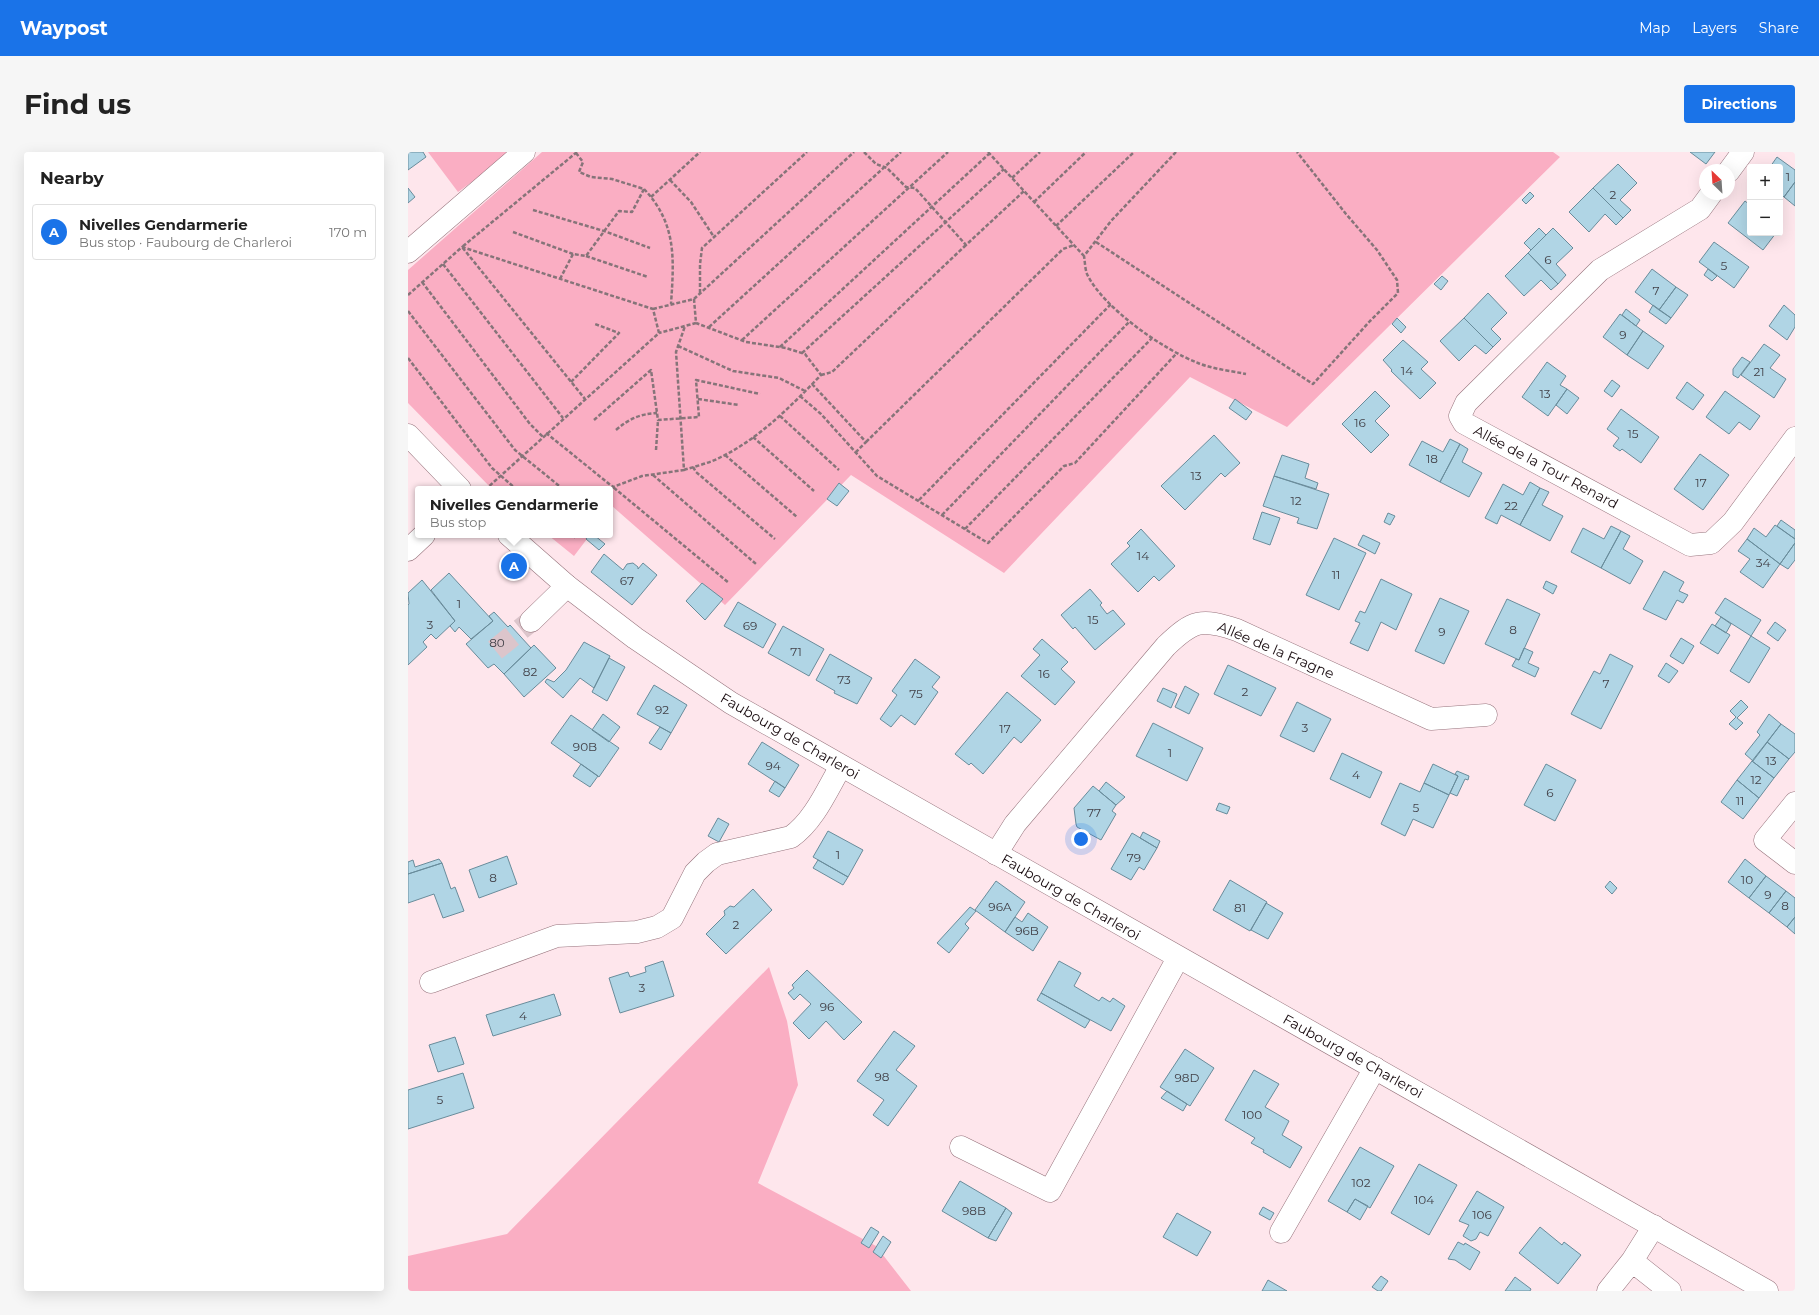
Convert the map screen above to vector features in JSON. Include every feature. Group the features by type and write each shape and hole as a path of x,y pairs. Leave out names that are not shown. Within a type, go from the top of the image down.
{"street":[{"path":"408,252 524,152"},
{"path":"1734,164 1743,152"},
{"name":"Allée de la Tour Renard","path":"1707,200 1700,209 1600,270 1466,403 1460,416 1464,423 1690,545 1711,543 1733,522 1795,438"},
{"path":"408,435 457,486"},
{"path":"408,550 421,538"},
{"name":"Faubourg de Charleroi","path":"512,538 567,586 635,638 731,703 1767,1291"},
{"path":"531,621 567,586"},
{"name":"Allée de la Fragne","path":"996,854 1015,824 1166,646 1182,630 1200,623 1217,624 1237,630 1431,719 1486,715"},
{"path":"431,982 557,936 637,932 658,928 672,918 695,873 717,854 791,837 800,831 809,821 841,766"},
{"path":"1795,803 1765,840 1795,863"},
{"path":"960,1147 1050,1191 1178,958"},
{"path":"1281,1232 1375,1068"},
{"path":"1608,1291 1632,1261 1654,1226"},
{"path":"1632,1261 1670,1291"}],"path":[{"path":"408,295 462,247 576,152 582,162 579,172 591,177 612,179 644,190 651,197 664,218 670,234 673,266 671,304"},
{"path":"651,197 700,152"},
{"path":"700,293 700,264 702,248 807,152"},
{"path":"462,247 653,309 694,299 854,152"},
{"path":"864,152 876,164 884,167 906,187 915,188 966,245"},
{"path":"709,327 901,152"},
{"path":"742,340 948,152"},
{"path":"779,347 990,152 1084,256 1086,273 1102,296 1130,321 1176,354 1200,364 1246,374"},
{"path":"1012,178 1040,152"},
{"path":"1034,202 1086,152"},
{"path":"1056,226 1134,152"},
{"path":"1084,256 1111,221 1176,152"},
{"path":"1096,242 1313,384 1398,292 1397,280 1377,250 1346,214 1297,152"},
{"path":"802,353 1004,169"},
{"path":"670,180 691,202 714,237"},
{"path":"586,256 619,211 632,212 644,190"},
{"path":"729,583 613,487 642,476 684,470 693,467 725,455 753,437 780,416 821,375 832,372 1024,191"},
{"path":"534,210 604,231 650,248"},
{"path":"513,232 573,254 586,256 648,277"},
{"path":"855,452 1063,249 1074,245"},
{"path":"462,247 585,399"},
{"path":"560,279 573,254"},
{"path":"443,264 563,418"},
{"path":"422,282 530,424 542,437"},
{"path":"694,299 696,323"},
{"path":"919,500 1111,304"},
{"path":"653,309 659,333"},
{"path":"408,311 514,450 559,486"},
{"path":"942,515 1130,321"},
{"path":"489,486 659,333 696,323 742,340 805,354 821,375"},
{"path":"571,382 619,333 595,324"},
{"path":"684,470 676,352 685,326"},
{"path":"965,529 1152,338"},
{"path":"678,346 732,371 779,378 805,391"},
{"path":"800,396 821,414 877,476 988,543 1064,466 1075,463 1176,354"},
{"path":"408,358 492,468 513,486"},
{"path":"594,420 651,370 658,420 656,450"},
{"path":"658,420 699,417 696,380 760,394"},
{"path":"812,384 866,442"},
{"path":"698,399 739,405"},
{"path":"616,430 628,420 642,414 657,413"},
{"path":"780,416 839,470"},
{"path":"546,434 612,486"},
{"path":"753,437 814,491"},
{"path":"725,455 797,517"},
{"path":"693,467 696,472 775,539"},
{"path":"652,474 756,564"}],"shaded area":[{"path":"428,152 513,152 458,192"},
{"path":"542,152 1553,152 1560,157 1287,427 1190,377 1004,573 851,475 725,605 613,507 613,486 489,486 408,403 408,270"},
{"path":"552,538 588,538 574,556"},
{"path":"769,967 787,1021 798,1085 758,1183 876,1246 911,1291 408,1291 408,1256 507,1234"}],"building":[{"path":"408,152 423,152 426,157 408,170"},
{"path":"1690,152 1715,152 1706,164"},
{"path":"1777,157 1795,170 1795,182 1784,197 1783,164 1772,164"},
{"path":"1618,164 1637,183 1620,200 1631,210 1623,218 1593,188"},
{"path":"1795,182 1795,206 1784,197"},
{"path":"408,188 415,197 408,203"},
{"path":"1593,188 1623,218 1616,225 1605,214 1589,232 1569,212"},
{"path":"1530,192 1534,196 1526,204 1522,200"},
{"path":"1745,201 1747,203 1747,236 1774,236 1763,250 1728,223"},
{"path":"1539,228 1546,235 1531,250 1524,243"},
{"path":"1553,228 1573,248 1556,264 1566,275 1558,284 1528,253"},
{"path":"1714,242 1749,267 1734,288 1699,262"},
{"path":"1528,253 1558,284 1551,290 1541,280 1524,296 1505,276"},
{"path":"1652,269 1676,287 1659,310 1635,292"},
{"path":"1708,269 1717,276 1712,281 1704,275"},
{"path":"1442,276 1448,281 1441,290 1434,284"},
{"path":"1676,287 1688,295 1671,318 1659,310"},
{"path":"1488,293 1507,313 1491,329 1501,339 1493,347 1464,318"},
{"path":"1653,305 1671,318 1666,324 1649,312"},
{"path":"1784,305 1795,315 1795,327 1787,340 1769,326"},
{"path":"1626,309 1640,320 1636,326 1622,315"},
{"path":"1620,314 1643,331 1627,355 1603,337"},
{"path":"1397,318 1406,327 1401,333 1392,324"},
{"path":"1464,318 1493,347 1486,354 1475,345 1459,361 1440,341"},
{"path":"1643,331 1664,346 1648,369 1627,355"},
{"path":"1403,340 1428,362 1421,369 1436,383 1420,399 1391,371 1392,370 1383,360"},
{"path":"1764,344 1780,355 1770,368 1786,379 1774,398 1741,375"},
{"path":"1742,357 1750,362 1738,378 1733,375 1733,369"},
{"path":"1547,362 1566,376 1560,385 1567,389 1548,416 1522,397"},
{"path":"1612,380 1620,386 1612,397 1604,391"},
{"path":"1687,382 1704,395 1693,410 1676,398"},
{"path":"1567,389 1579,398 1567,414 1556,405"},
{"path":"1375,391 1390,406 1375,421 1389,435 1371,453 1342,424"},
{"path":"1725,391 1760,416 1750,430 1739,422 1729,434 1706,417"},
{"path":"1235,399 1252,412 1246,420 1229,408"},
{"path":"1621,409 1659,437 1641,463 1622,449 1620,451 1613,446 1619,438 1607,429"},
{"path":"1214,435 1240,463 1225,477 1221,473 1185,510 1161,486"},
{"path":"1450,439 1460,444 1440,482 1409,465 1422,441 1443,452"},
{"path":"1460,444 1468,449 1462,462 1482,473 1469,497 1440,482"},
{"path":"1700,454 1729,475 1703,510 1674,489"},
{"path":"1282,455 1309,464 1305,478 1318,483 1316,489 1274,476"},
{"path":"1274,476 1329,494 1317,529 1297,523 1299,518 1263,506"},
{"path":"1530,482 1540,488 1520,525 1501,515 1497,524 1485,518 1503,484 1523,495"},
{"path":"839,483 849,491 837,506 827,499"},
{"path":"1540,488 1549,492 1542,505 1563,516 1550,541 1520,525"},
{"path":"1262,512 1280,518 1270,545 1253,539"},
{"path":"1388,513 1395,516 1390,525 1384,522"},
{"path":"1781,520 1795,530 1795,539 1777,526"},
{"path":"1775,525 1795,539 1795,543 1780,564 1747,539 1754,528 1766,537"},
{"path":"1611,526 1621,531 1601,568 1571,552 1583,528 1604,539"},
{"path":"1141,529 1175,566 1159,581 1154,576 1138,592 1111,564 1130,546 1127,543"},
{"path":"1621,531 1630,536 1623,549 1643,561 1630,584 1601,568"},
{"path":"1363,535 1380,543 1375,554 1358,545"},
{"path":"598,538 605,544 599,550 586,539"},
{"path":"1334,538 1366,553 1339,610 1306,595"},
{"path":"1747,539 1780,564 1763,588 1740,572 1750,559 1738,551"},
{"path":"1795,543 1795,560 1788,569 1780,564"},
{"path":"604,554 623,570 627,564 633,563 638,567 638,569 643,563 657,575 632,605 591,572"},
{"path":"1664,571 1684,582 1679,591 1688,595 1683,603 1677,600 1666,620 1643,609"},
{"path":"449,573 493,621 471,639 459,627 455,632 450,626 455,621 431,590"},
{"path":"1381,579 1412,594 1396,630 1381,622 1368,651 1350,643 1360,623 1355,621 1360,611 1365,613"},
{"path":"422,580 455,621 436,639 431,634 423,642 427,647 408,665 408,593"},
{"path":"1546,581 1557,586 1553,594 1543,588"},
{"path":"702,583 723,599 705,620 686,601"},
{"path":"1090,589 1102,603 1100,605 1107,614 1113,610 1125,624 1095,650 1075,627 1073,629 1061,615"},
{"path":"1440,598 1469,611 1444,664 1415,651"},
{"path":"1725,598 1761,620 1751,636 1715,613"},
{"path":"1507,599 1540,614 1519,660 1485,644"},
{"path":"738,602 776,624 763,648 724,626"},
{"path":"494,612 508,627 510,625 531,648 504,674 494,664 488,668 466,644 493,621 489,616"},
{"path":"1721,617 1731,624 1726,633 1715,626"},
{"path":"1775,622 1786,630 1778,641 1767,633"},
{"path":"1712,624 1730,635 1718,654 1700,643"},
{"path":"783,626 824,649 809,676 768,653"},
{"path":"1751,636 1770,648 1749,683 1730,671"},
{"path":"1681,638 1694,646 1683,664 1670,656"},
{"path":"1042,639 1068,662 1061,669 1075,682 1055,705 1021,676 1040,655 1033,649"},
{"path":"584,642 610,656 594,688 580,678 563,698 545,682 547,679 554,682 566,670"},
{"path":"534,645 556,668 524,697 504,674"},
{"path":"1524,648 1533,652 1528,663 1539,668 1535,677 1512,666 1516,659 1519,660"},
{"path":"830,654 872,678 857,704 834,693 835,691 816,680"},
{"path":"1610,654 1633,666 1601,729 1571,714 1594,671 1600,674"},
{"path":"609,658 625,667 607,701 592,692"},
{"path":"915,659 940,677 932,687 938,692 915,725 901,715 891,727 880,719 897,695 892,691"},
{"path":"1666,663 1678,671 1669,683 1658,676"},
{"path":"1228,665 1276,688 1261,716 1214,694"},
{"path":"654,685 687,705 671,733 637,714"},
{"path":"1185,686 1199,694 1189,714 1175,707"},
{"path":"1163,688 1177,694 1171,708 1157,701"},
{"path":"1007,692 1041,720 1021,743 1014,737 983,774 971,763 969,765 955,754"},
{"path":"1741,700 1748,707 1737,718 1743,723 1736,730 1729,724 1736,717 1730,711"},
{"path":"1297,702 1331,719 1314,752 1280,736"},
{"path":"603,714 620,727 609,742 592,730"},
{"path":"1769,714 1781,724 1753,761 1745,754 1760,735 1757,732"},
{"path":"571,715 619,748 599,777 551,743"},
{"path":"1153,723 1203,748 1187,781 1136,756"},
{"path":"1781,724 1795,734 1795,752 1789,759 1767,742"},
{"path":"660,727 671,733 661,750 649,743"},
{"path":"762,742 799,765 785,788 748,764"},
{"path":"1767,742 1789,759 1774,778 1752,761"},
{"path":"1342,753 1382,772 1370,798 1330,779"},
{"path":"1752,761 1774,778 1759,798 1737,780"},
{"path":"581,764 598,776 590,787 573,776"},
{"path":"1433,764 1458,776 1449,795 1424,783"},
{"path":"1546,764 1576,780 1555,821 1524,805"},
{"path":"1457,771 1469,776 1468,780 1465,779 1457,796 1450,793 1458,776 1455,774"},
{"path":"1737,780 1759,798 1743,819 1721,802"},
{"path":"775,781 785,788 779,797 769,791"},
{"path":"1106,782 1125,797 1116,805 1099,791"},
{"path":"1400,783 1420,792 1424,783 1449,795 1433,828 1413,819 1405,836 1381,824"},
{"path":"1093,786 1116,805 1112,811 1116,814 1101,840 1077,827 1076,824 1074,808"},
{"path":"1219,803 1230,807 1227,814 1216,810"},
{"path":"718,818 729,824 719,842 708,836"},
{"path":"828,831 863,850 848,877 813,857"},
{"path":"1143,832 1160,841 1157,848 1140,838"},
{"path":"1132,833 1157,848 1144,870 1139,867 1131,880 1111,869"},
{"path":"507,856 517,884 479,898 469,870"},
{"path":"439,859 442,863 408,874 408,862 413,860 415,867"},
{"path":"1745,859 1766,876 1749,898 1728,882"},
{"path":"818,860 848,877 843,885 813,868"},
{"path":"442,863 451,889 455,887 464,911 443,918 434,894 408,903 408,874"},
{"path":"1766,876 1786,891 1769,913 1749,898"},
{"path":"1230,880 1267,902 1250,931 1213,910"},
{"path":"996,881 1025,902 1005,932 975,910"},
{"path":"1610,881 1617,888 1612,894 1605,887"},
{"path":"753,889 772,910 726,954 706,934 725,915 724,911 730,906 734,907"},
{"path":"1786,891 1795,898 1795,917 1787,927 1769,913"},
{"path":"1266,903 1283,913 1268,939 1251,930"},
{"path":"970,907 976,911 965,924 969,928 949,953 937,943"},
{"path":"1028,913 1048,927 1033,951 1005,932 1015,917 1022,922"},
{"path":"1795,917 1795,934 1787,927"},
{"path":"663,961 674,996 620,1013 609,978 628,972 630,977 646,972 645,967"},
{"path":"1059,961 1081,973 1074,986 1099,1001 1102,997 1110,1002 1113,998 1125,1006 1111,1031 1041,993"},
{"path":"807,970 862,1022 844,1040 826,1021 809,1039 793,1023 811,1004 800,994 794,1000 788,993 794,988 792,985"},
{"path":"1041,993 1090,1020 1085,1028 1037,1000"},
{"path":"554,994 561,1015 493,1036 486,1015"},
{"path":"894,1031 915,1046 896,1070 917,1086 888,1126 873,1115 884,1100 857,1081"},
{"path":"455,1037 464,1064 438,1072 429,1045"},
{"path":"1185,1049 1214,1068 1190,1106 1160,1087"},
{"path":"1254,1070 1279,1084 1265,1107 1289,1121 1282,1135 1302,1147 1290,1168 1251,1143 1255,1138 1225,1120"},
{"path":"463,1073 474,1108 408,1129 408,1090"},
{"path":"1167,1091 1187,1104 1183,1111 1161,1098"},
{"path":"1360,1147 1394,1166 1370,1208 1355,1199 1347,1212 1328,1201"},
{"path":"1419,1164 1457,1185 1429,1235 1391,1213"},
{"path":"960,1181 1006,1208 988,1238 942,1211"},
{"path":"1477,1191 1504,1207 1488,1236 1480,1232 1476,1239 1471,1241 1463,1236 1469,1225 1459,1221"},
{"path":"1355,1199 1368,1206 1360,1220 1347,1212"},
{"path":"1263,1207 1274,1213 1270,1220 1259,1214"},
{"path":"1006,1208 1012,1213 996,1241 988,1238"},
{"path":"1177,1213 1211,1232 1197,1256 1163,1237"},
{"path":"871,1227 879,1232 869,1248 861,1243"},
{"path":"1540,1227 1562,1245 1564,1242 1581,1255 1558,1284 1519,1253"},
{"path":"883,1236 891,1242 881,1258 873,1252"},
{"path":"1458,1242 1464,1245 1465,1243 1480,1252 1470,1270 1455,1260 1448,1259"},
{"path":"1381,1276 1388,1281 1381,1291 1378,1291 1372,1287"},
{"path":"1515,1277 1531,1289 1530,1291 1505,1291"},
{"path":"1268,1280 1287,1291 1262,1291"}],"tunnel":[{"path":"495,650 531,621"}],"place":[{"name":"Nivelles Gendarmerie","path":"514,566"}]}
